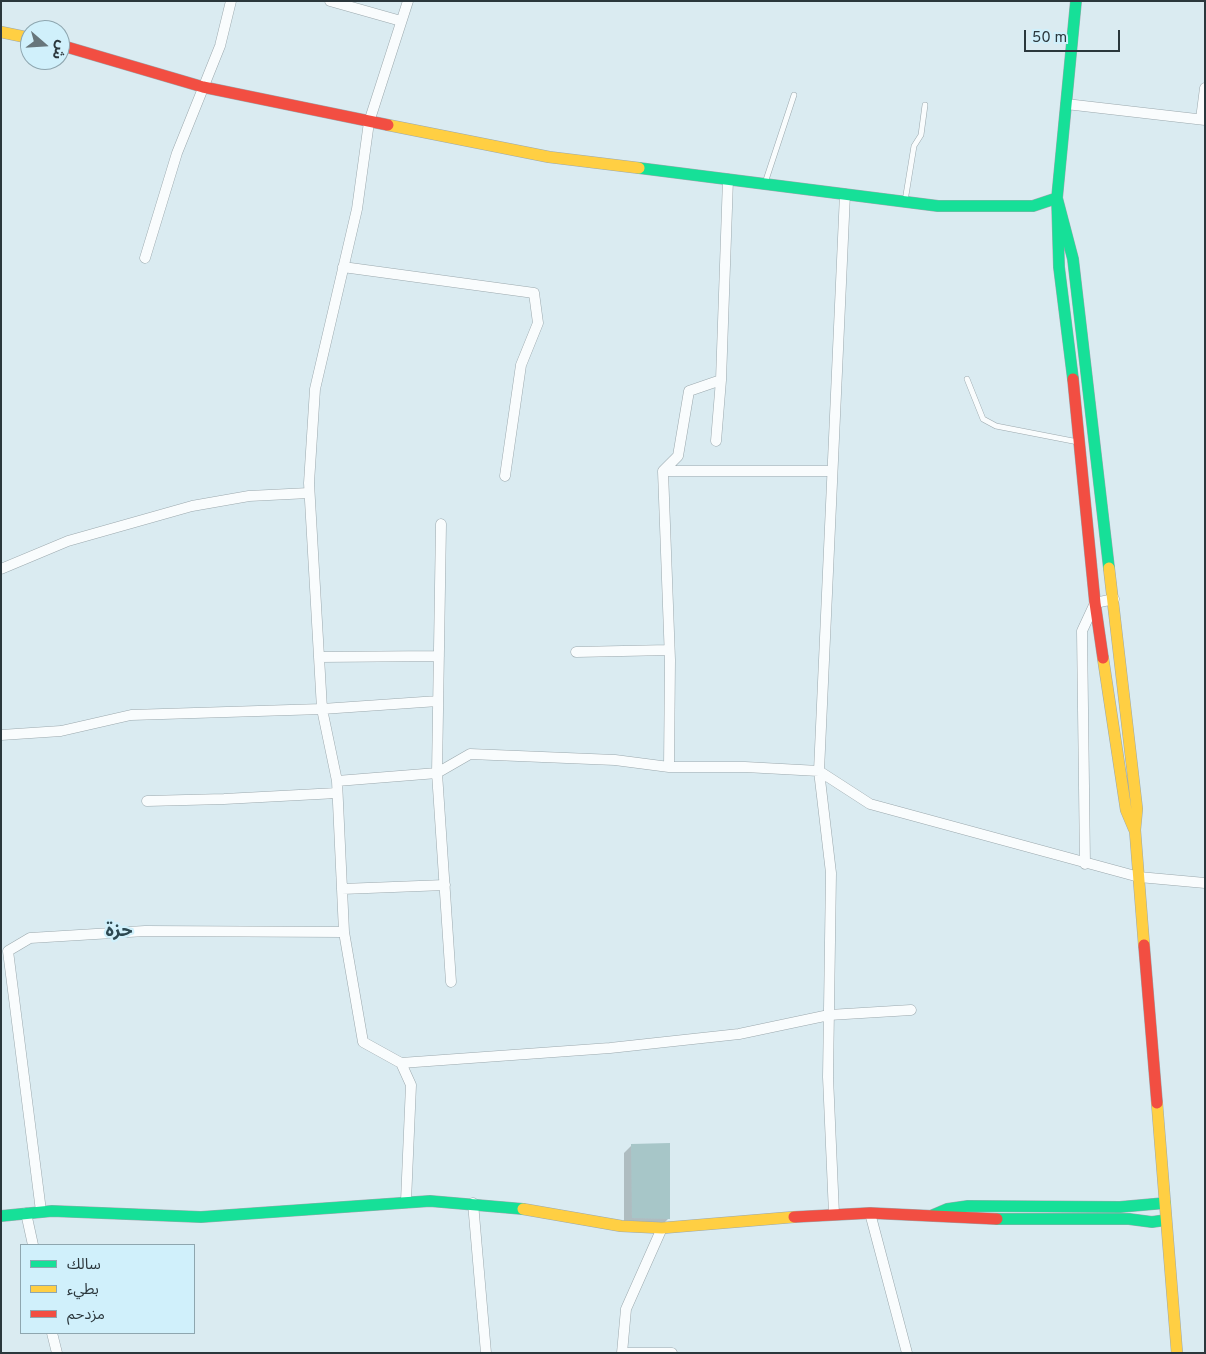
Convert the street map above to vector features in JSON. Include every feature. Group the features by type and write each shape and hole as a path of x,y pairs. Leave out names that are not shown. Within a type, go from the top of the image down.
{"street":[{"path":"145,258 177,153 220,46 231,1"},
{"path":"330,1 401,21"},
{"path":"408,1 369,122 357,209 315,389 309,493 322,709 337,781 344,932 363,1042 401,1063 610,1048 739,1034 829,1015 912,1010"},
{"path":"1076,1 1057,198 1059,267 1081,442 1095,603 1126,810 1135,830"},
{"path":"1,32 20,36"},
{"path":"70,48 203,87 549,157 938,206 1033,206 1057,198"},
{"path":"1066,104 1203,120 1205,88"},
{"path":"716,441 721,380 728,179"},
{"path":"834,1214 828,1077 831,872 819,771 831,471 845,194"},
{"path":"1057,198 1073,259 1137,809 1135,830 1177,1353"},
{"path":"343,267 534,293 538,323 520,364 504,476"},
{"path":"669,767 669,650 663,471 678,456 689,391 721,380"},
{"path":"663,471 831,471"},
{"path":"1,569 68,541 192,506 249,496 309,493"},
{"path":"442,524 437,773 451,982"},
{"path":"1095,603 1114,599"},
{"path":"1085,864 1082,630 1095,603"},
{"path":"576,652 669,650"},
{"path":"318,657 439,656"},
{"path":"1,735 62,731 131,716 322,709 438,701"},
{"path":"337,781 437,773 470,754 614,760 669,767 745,767 819,771 870,804 1085,864 1139,877 1205,883"},
{"path":"147,800 224,799 337,793"},
{"path":"342,889 445,885"},
{"path":"41,1211 8,952 30,938 145,931 344,932"},
{"path":"401,1063 411,1085 406,1201"},
{"path":"1,1216 41,1211 201,1217 406,1201 473,1203 621,1226 662,1228 834,1214 870,1213 932,1215 968,1219 1166,1220"},
{"path":"473,1203 486,1353"},
{"path":"932,1215 947,1209 968,1206 1120,1207 1165,1203"},
{"path":"26,1213 33,1244"},
{"path":"870,1213 907,1353"},
{"path":"662,1228 626,1309 623,1353 672,1353"},
{"path":"52,1334 57,1353"}],"lane":[{"path":"764,183 794,95"},
{"path":"905,202 914,146 921,135 925,105"},
{"path":"967,379 983,418 996,426 1081,442"}],"building":[{"path":"670,1143 670,1219 632,1218 631,1144"}],"traffic: fast":[{"path":"1073,379 1059,267 1057,198 1076,1"},
{"path":"639,168 938,206 1033,206 1057,198"},
{"path":"1057,198 1073,259 1109,568"},
{"path":"1,1216 52,1211 201,1217 430,1201 523,1209"},
{"path":"933,1215 947,1209 968,1206 1120,1207 1165,1203"},
{"path":"997,1219 1129,1219 1152,1222 1166,1220"}],"traffic: slow":[{"path":"1,32 20,36"},
{"path":"388,125 549,157 639,168"},
{"path":"1109,568 1137,809 1135,830 1144,945"},
{"path":"1103,658 1126,810 1134,829"},
{"path":"1157,1103 1177,1353"},
{"path":"523,1209 621,1226 662,1228 794,1217"}],"traffic: jam":[{"path":"70,48 203,87 388,125"},
{"path":"1073,379 1095,603 1103,658"},
{"path":"1144,945 1157,1103"},
{"path":"794,1217 870,1213 997,1219"}],"district":[{"name":"حزة","path":"119,932"}]}
